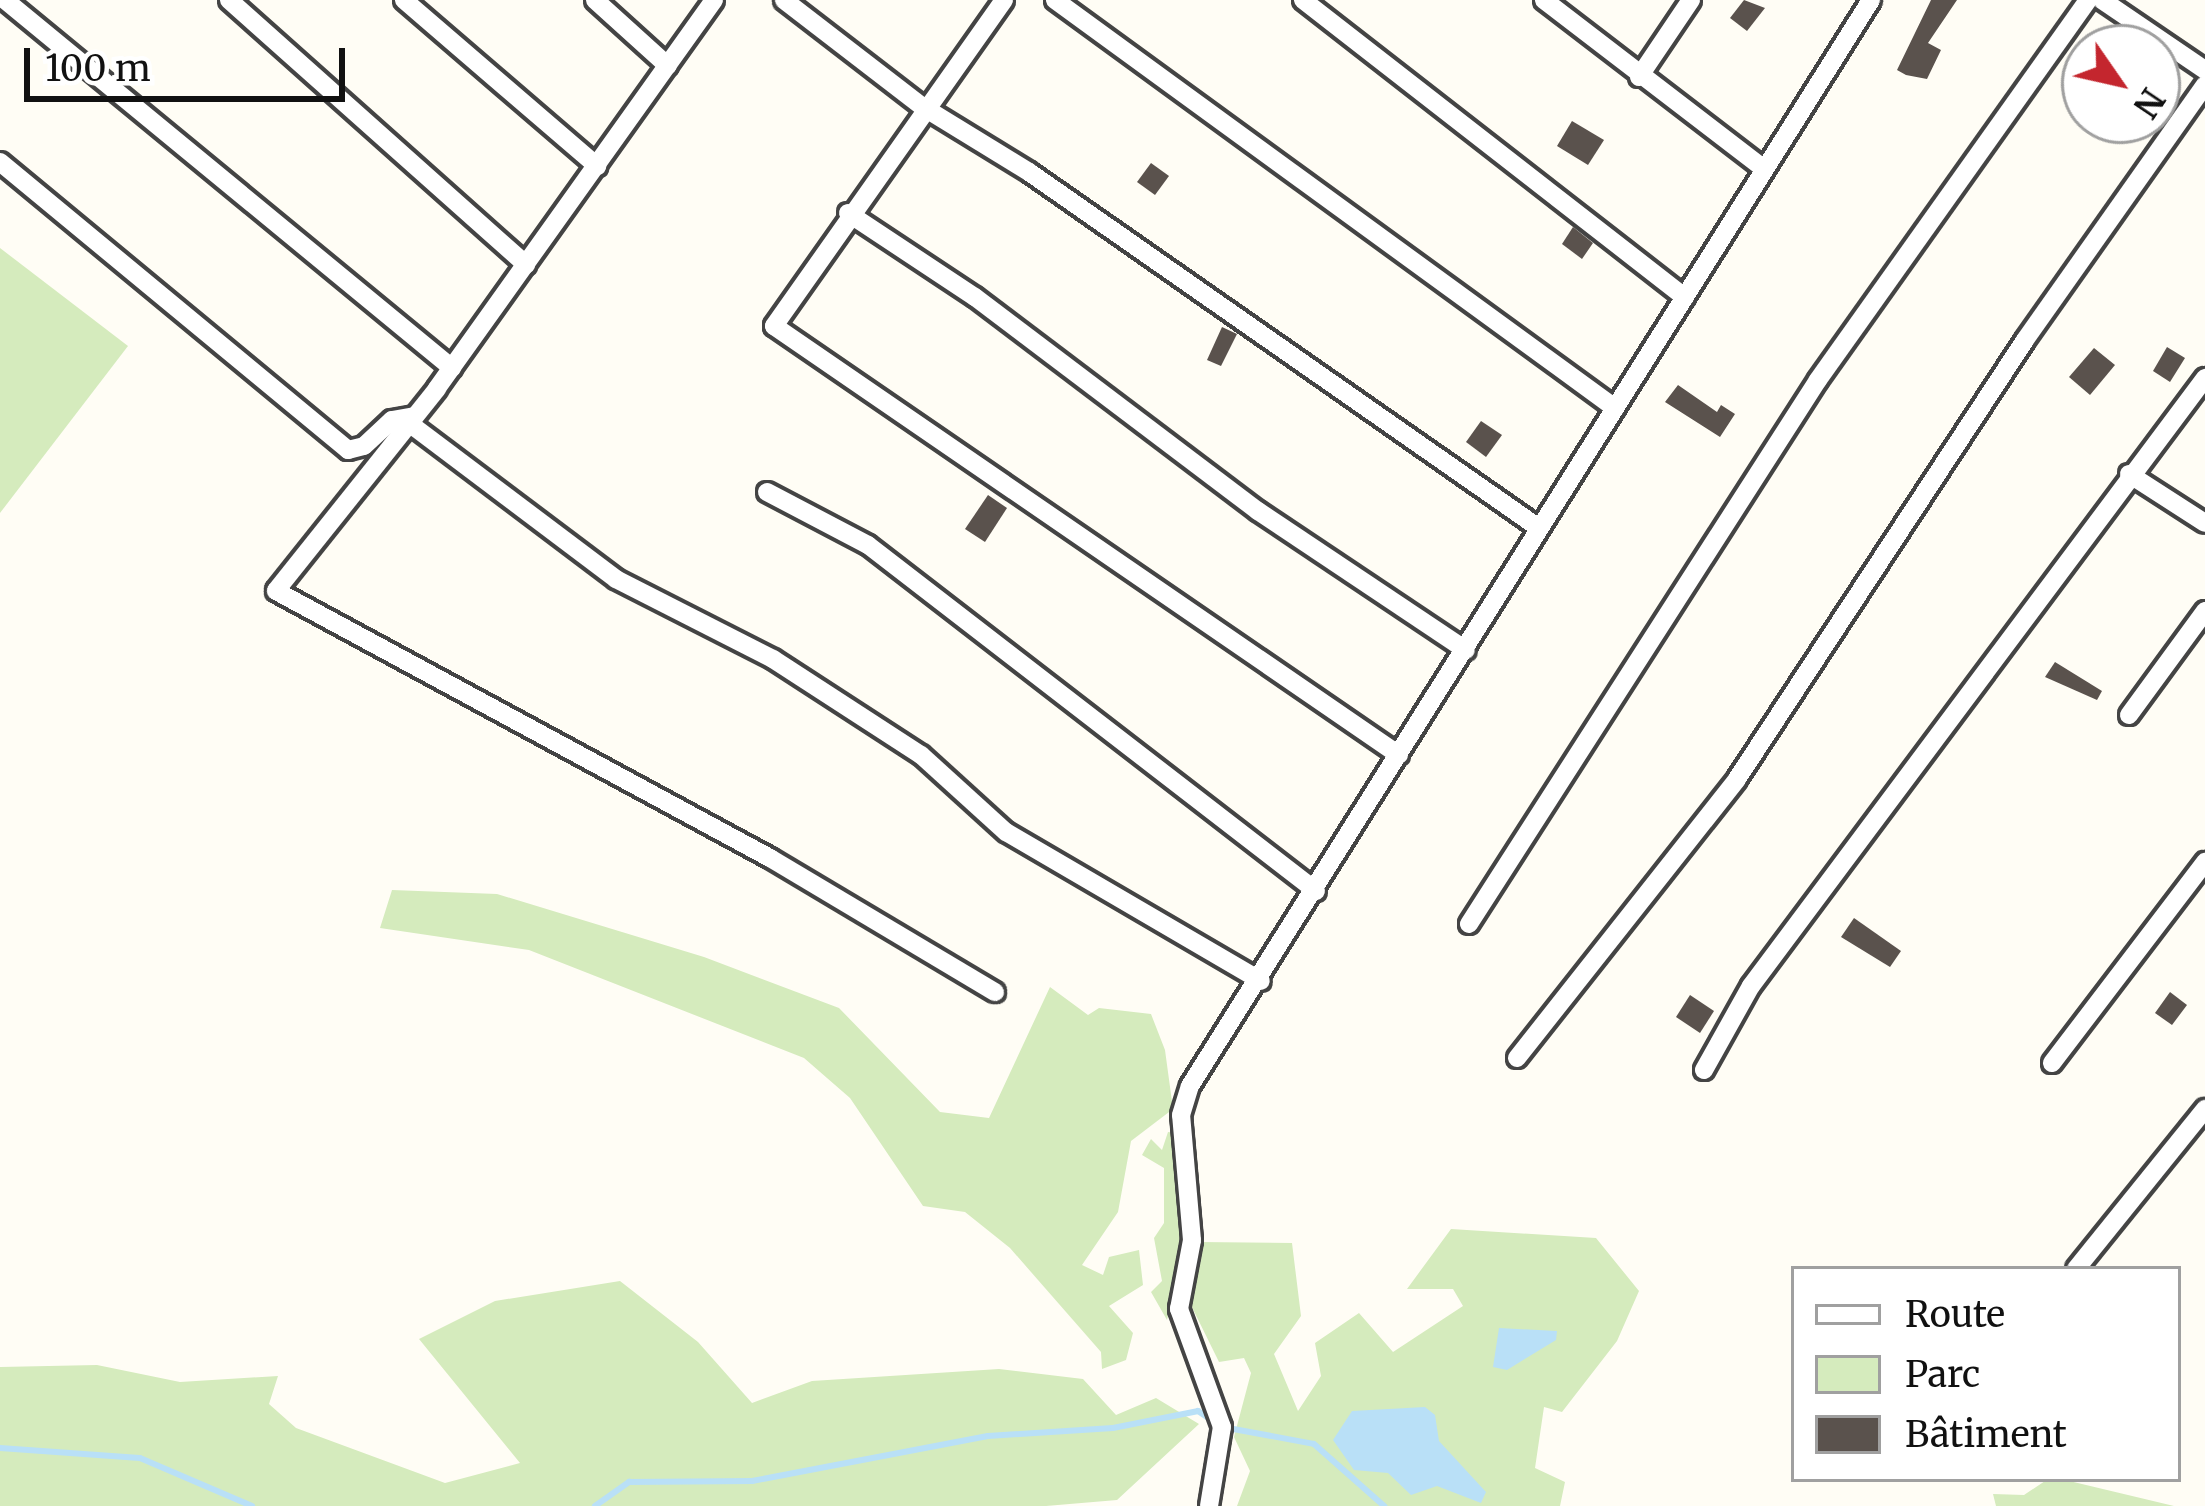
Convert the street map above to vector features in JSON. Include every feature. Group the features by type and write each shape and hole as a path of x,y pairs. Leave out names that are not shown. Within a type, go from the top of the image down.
{"street":[{"path":"5,0 452,368"},
{"path":"229,0 526,265"},
{"path":"404,0 597,166"},
{"path":"596,0 668,66"},
{"path":"714,0 452,368 276,591 770,858 995,992"},
{"path":"784,0 808,8 923,107 1029,172 1538,528"},
{"path":"1004,0 773,317 779,333 1399,755"},
{"path":"1055,0 1615,408"},
{"path":"1303,0 1685,297"},
{"path":"1544,0 1764,169"},
{"path":"1640,77 1691,0"},
{"path":"1210,1506 1222,1427 1180,1320 1192,1240 1181,1115 1190,1086 1261,981 1538,528 1871,0"},
{"path":"1468,924 1806,398 2088,0"},
{"path":"2102,0 2205,70"},
{"path":"1517,1058 1737,779 2025,340 2205,85"},
{"path":"0,162 348,450 364,446 392,420 412,419 616,579 773,659 901,740 1006,832 1261,981"},
{"path":"848,213 975,297 1258,511 1466,650"},
{"path":"1704,1070 1751,986 2128,474 2205,378"},
{"path":"2128,474 2205,523"},
{"path":"767,493 868,544 1316,891"},
{"path":"2128,716 2205,611"},
{"path":"2052,1064 2205,862"},
{"path":"2078,1266 2205,1109"}],"green space":[{"path":"0,248 128,346 0,513"},
{"path":"392,890 497,894 704,957 839,1008 940,1112 989,1118 1050,987 1088,1015 1099,1008 1151,1014 1165,1050 1173,1109 1131,1141 1118,1212 1082,1265 1103,1275 1109,1257 1139,1250 1143,1285 1109,1306 1133,1333 1126,1360 1102,1369 1101,1352 1010,1248 965,1212 923,1206 850,1098 804,1058 529,950 380,928"},
{"path":"1168,1132 1175,1133 1186,1240 1167,1320 1151,1292 1162,1281 1154,1238 1164,1223 1164,1168 1142,1155 1151,1139 1162,1150"},
{"path":"1451,1229 1596,1238 1639,1291 1617,1341 1562,1412 1544,1407 1535,1468 1565,1482 1560,1506 1237,1506 1250,1471 1234,1437 1251,1373 1244,1358 1219,1362 1185,1293 1199,1242 1292,1243 1301,1316 1274,1354 1298,1411 1321,1376 1315,1343 1359,1313 1393,1352 1463,1306 1453,1289 1407,1289"},
{"path":"620,1281 698,1342 752,1403 812,1381 999,1369 1083,1379 1116,1415 1156,1398 1199,1424 1117,1500 1046,1506 0,1506 0,1367 97,1365 180,1382 278,1376 269,1404 296,1428 445,1483 520,1463 419,1339 495,1301"},
{"path":"2044,1482 2074,1482 2174,1506 1996,1506 1993,1494 2024,1495"}],"water":[{"path":"1499,1328 1557,1331 1556,1340 1507,1370 1493,1367"},
{"path":"1425,1407 1435,1415 1439,1441 1486,1492 1481,1503 1437,1486 1411,1495 1388,1473 1354,1470 1333,1440 1352,1411"}],"building":[{"path":"1744,0 1765,8 1747,31 1730,18"},
{"path":"1931,0 1957,0 1928,43 1941,50 1927,79 1897,70"},
{"path":"1572,121 1604,140 1588,165 1557,146"},
{"path":"1151,163 1169,176 1155,195 1137,182"},
{"path":"1573,227 1593,243 1582,259 1562,244"},
{"path":"1222,327 1237,334 1221,366 1207,360"},
{"path":"2167,347 2185,358 2170,382 2153,371"},
{"path":"2094,348 2115,365 2090,395 2069,377"},
{"path":"1678,385 1717,412 1721,405 1735,414 1720,437 1665,402"},
{"path":"1481,421 1502,435 1486,457 1466,442"},
{"path":"988,495 1007,508 985,542 965,529"},
{"path":"2055,662 2102,691 2097,700 2045,677"},
{"path":"1854,918 1901,951 1890,967 1841,937"},
{"path":"2170,992 2187,1005 2172,1025 2155,1013"},
{"path":"1690,995 1714,1011 1700,1033 1676,1017"}],"waterway":[{"path":"595,1506 629,1482 752,1481 988,1436 1113,1428 1198,1411 1216,1423"},
{"path":"1228,1428 1314,1444 1384,1506"},
{"path":"0,1448 140,1458 252,1506"}]}
